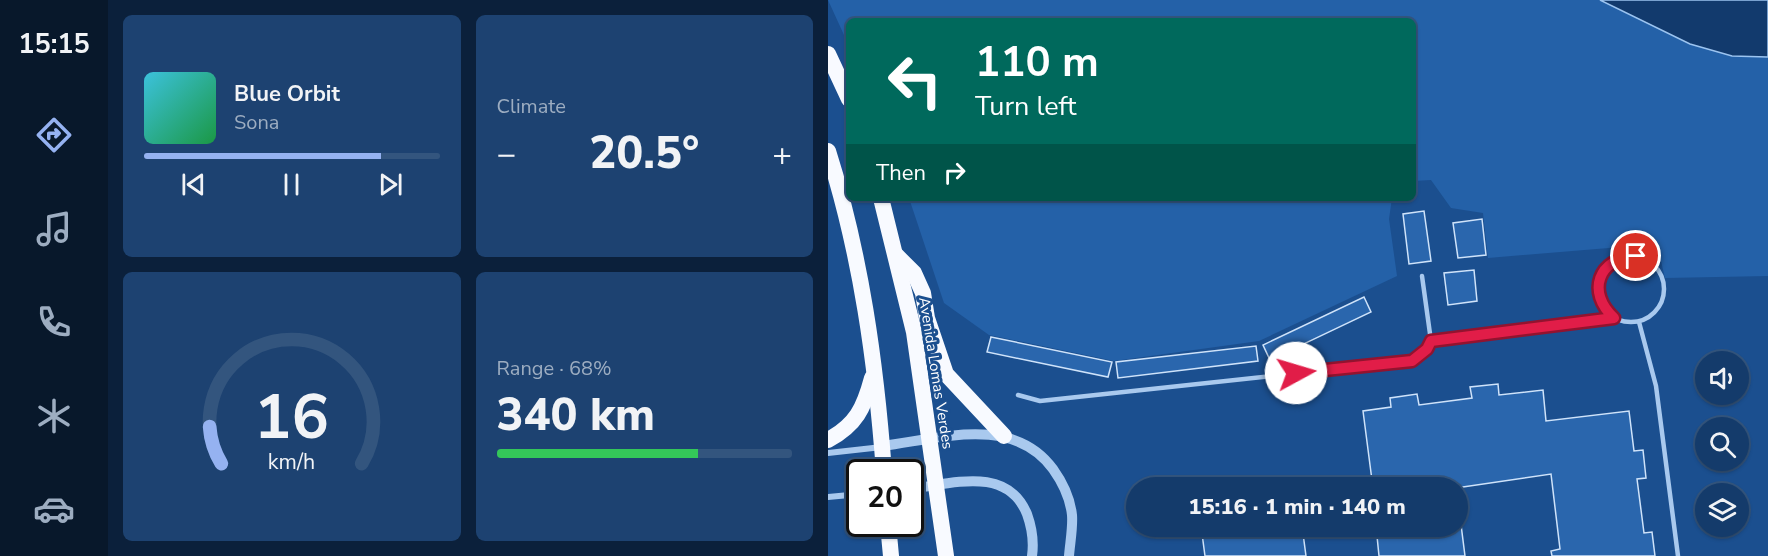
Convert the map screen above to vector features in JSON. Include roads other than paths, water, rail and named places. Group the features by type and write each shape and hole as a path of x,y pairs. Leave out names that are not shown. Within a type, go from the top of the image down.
{"highway":[{"path":"828,54 846,93"},
{"path":"828,151 856,249 874,369 883,459"},
{"name":"Avenida Lomas Verdes","path":"882,201 914,332 946,556"},
{"path":"896,255 914,273 923,293 927,318 946,374 1004,436"},
{"path":"828,440 846,429 865,406 874,369"},
{"path":"889,537 891,556"}],"street":[{"path":"828,453 970,435 1004,436 1031,446 1047,460 1068,495 1072,516 1069,556"},
{"path":"924,487 982,481 1002,486 1017,496 1030,524 1032,556"},
{"path":"828,497 846,495"}],"lane":[{"path":"1623,256 1636,256 1649,261 1658,269 1664,281 1665,294 1660,307 1651,316 1639,322 1626,323 1614,318 1602,303 1598,284 1603,272 1611,262 1623,256"},
{"path":"1018,395 1040,401 1412,361 1427,349 1431,341 1422,276"},
{"path":"1431,341 1614,318"},
{"path":"1639,322 1656,386 1678,556"}]}
